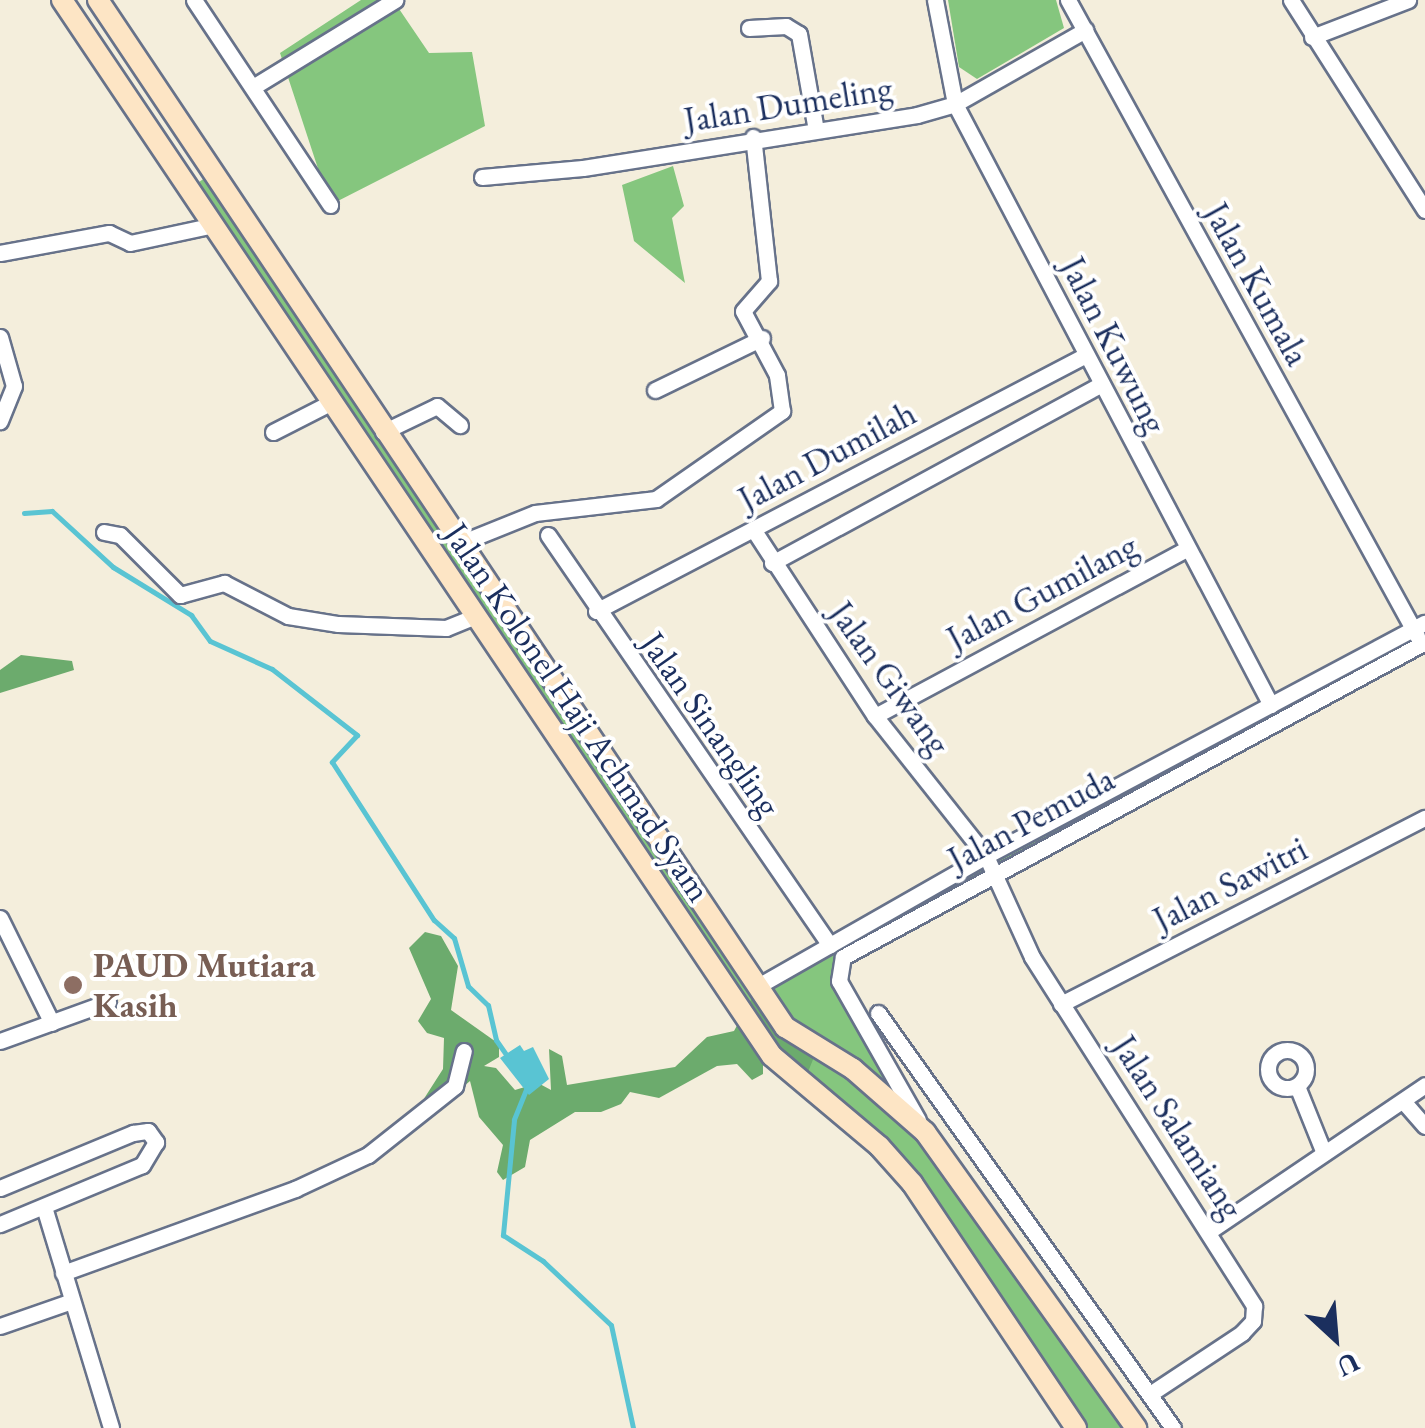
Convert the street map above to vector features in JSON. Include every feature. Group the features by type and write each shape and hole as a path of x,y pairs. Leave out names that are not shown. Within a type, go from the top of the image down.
{"main road":[{"name":"Jalan Kolonel Haji Achmad Syam","path":"62,0 772,1056 854,1123 912,1183 1076,1428"},
{"name":"Jalan Kolonel Haji Achmad Syam","path":"98,0 383,432 785,1027 853,1069 925,1132 1136,1428"},
{"path":"189,188 212,173"},
{"path":"608,817 632,800"}],"street":[{"path":"194,0 330,206"},
{"path":"253,86 395,0"},
{"name":"Jalan Kuwung","path":"934,0 955,104 1185,550 1271,705"},
{"name":"Jalan Kumala","path":"1068,0 1394,597 1418,627"},
{"path":"1290,0 1425,210"},
{"path":"1312,37 1408,0"},
{"path":"749,28 786,26 800,34 816,130"},
{"name":"Jalan Dumeling","path":"482,177 583,168 955,104 1085,30"},
{"path":"458,544 535,513 624,507 672,491 719,450 782,411 783,394 762,338 744,311 770,281 754,137"},
{"path":"0,253 109,233 130,244 214,226"},
{"path":"0,336 14,386 0,421"},
{"path":"656,390 762,338"},
{"name":"Jalan Dumilah","path":"596,611 1086,355"},
{"name":"Jalan Dumilah","path":"772,563 1101,384"},
{"path":"274,432 332,402"},
{"path":"383,432 437,406 460,426"},
{"name":"Jalan Giwang","path":"753,529 875,716 986,856"},
{"path":"104,532 120,535 180,596 224,583 288,616 338,624 446,628 473,616"},
{"name":"Jalan Sinangling","path":"548,534 596,611 830,945"},
{"name":"Jalan Gumilang","path":"875,716 1185,550"},
{"path":"1418,627 1425,643"},
{"name":"Jalan Pemuda","path":"758,986 986,856 1418,627"},
{"name":"Jalan Pemuda","path":"925,1132 837,968 843,957 1425,643"},
{"name":"Jalan Sawitri","path":"1062,1004 1425,818"},
{"name":"Jalan Salamiang","path":"986,856 1032,957 1211,1230 1254,1306 1254,1321 1150,1394"},
{"path":"0,918 52,1023"},
{"path":"0,1040 108,1002"},
{"path":"878,1013 1173,1428"},
{"path":"64,1273 294,1190 368,1155 455,1086 464,1051"},
{"path":"1211,1230 1425,1085"},
{"path":"1297,1086 1324,1153"},
{"path":"1402,1102 1425,1126"},
{"path":"0,1188 134,1133 153,1135 156,1142 142,1166 0,1224"},
{"path":"44,1206 69,1302 111,1428"},
{"path":"0,1326 69,1302"}],"green space":[{"path":"361,0 393,0 429,53 472,52 485,126 330,205 280,53"},
{"path":"948,0 1056,0 1064,28 977,79 959,67"},
{"path":"673,166 684,206 672,218 685,283 634,241 622,185"},
{"path":"212,173 758,986 1425,623 1425,642 837,968 924,1131 1136,1428 1076,1428 914,1186 772,1056 189,189"},
{"path":"21,655 72,661 74,670 0,693 0,670"},
{"path":"425,932 441,936 458,966 451,1010 499,1044 499,1057 484,1066 496,1068 515,1090 538,1083 551,1090 549,1049 562,1056 567,1085 675,1067 707,1037 734,1031 758,987 818,1047 804,1082 763,1058 763,1074 752,1080 737,1064 717,1066 659,1098 630,1092 621,1104 601,1112 575,1112 530,1140 525,1167 503,1180 497,1172 503,1145 479,1117 470,1081 397,1143 370,1145 418,1108 443,1069 444,1038 427,1033 418,1021 431,999 409,948"}],"water":[{"path":"520,1045 524,1051 533,1047 549,1079 529,1095 500,1058"}],"waterway":[{"path":"24,513 52,511 113,567 191,615 210,641 272,669 357,735 332,762 434,920 454,938 468,986 488,1005 496,1040 508,1057"},
{"path":"527,1087 514,1120 503,1235 543,1261 611,1325 633,1428"}],"place":[{"name":"PAUD Mutiara Kasih","path":"73,985"}]}
